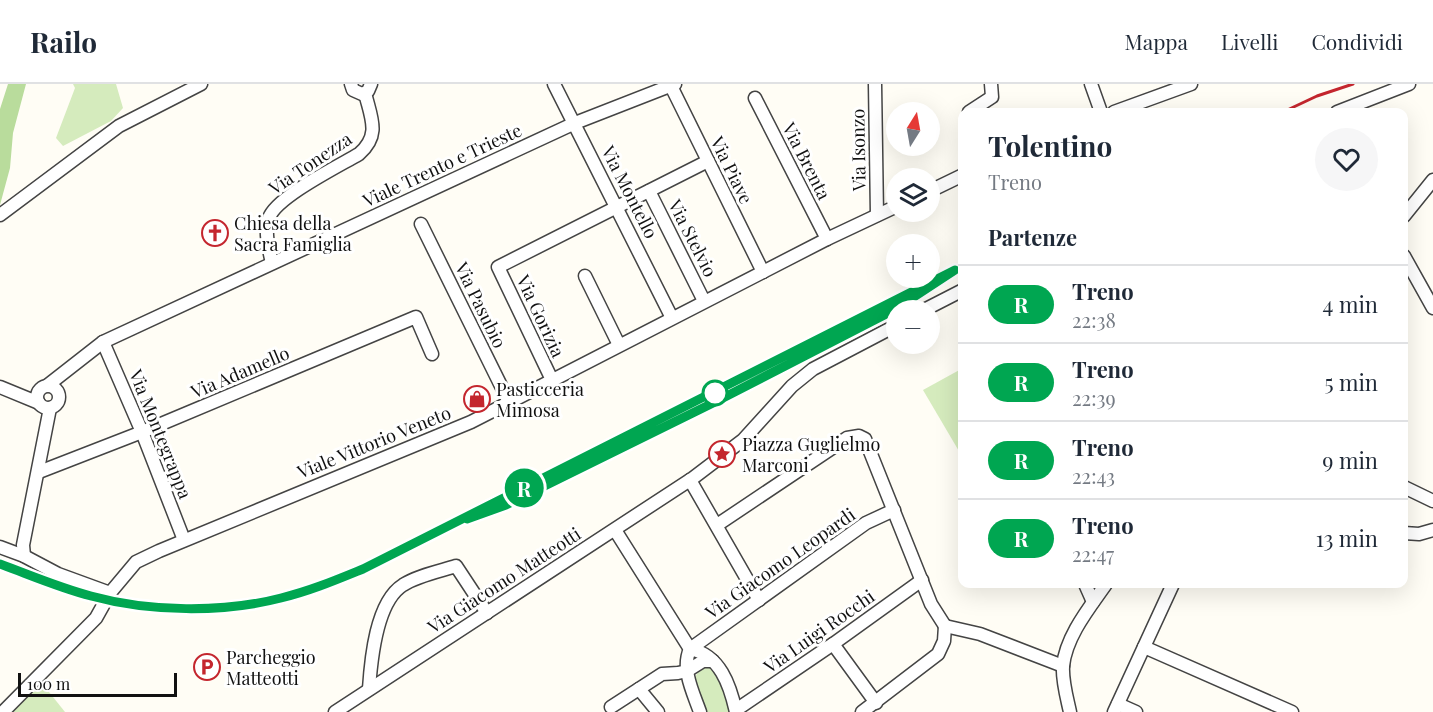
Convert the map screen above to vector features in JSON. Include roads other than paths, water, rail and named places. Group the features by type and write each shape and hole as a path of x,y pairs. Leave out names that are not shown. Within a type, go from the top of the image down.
{"street":[{"path":"0,215 119,126 201,84"},
{"path":"351,84 356,92 368,89"},
{"name":"Via Montello","path":"554,84 672,318"},
{"name":"Via Isonzo","path":"874,84 877,215"},
{"path":"975,108 992,97 992,84"},
{"path":"1091,84 1100,108"},
{"path":"1125,108 1191,84"},
{"path":"1347,108 1409,84"},
{"name":"Viale Trento e Trieste","path":"49,388 103,342 575,123 672,85"},
{"name":"Via Piave","path":"672,85 763,272"},
{"name":"Via Tonezza","path":"272,263 267,238 268,219 274,209 287,198 359,154 367,146 373,131 368,89"},
{"name":"Via Brenta","path":"755,98 826,239"},
{"path":"617,206 708,161"},
{"path":"940,185 958,177"},
{"path":"1408,211 1433,180"},
{"name":"Via Stelvio","path":"649,191 704,301"},
{"name":"Via Gorizia","path":"552,380 498,267 617,206"},
{"name":"Viale Vittorio Veneto","path":"3,712 96,618 110,593 136,562 471,422 704,301 886,211"},
{"name":"Via Pasubio","path":"421,224 509,402"},
{"path":"1408,263 1433,308"},
{"path":"585,276 619,345"},
{"path":"940,302 958,293"},
{"name":"Via Adamello","path":"39,472 142,432 416,317 432,354"},
{"path":"759,600 692,479 743,440 792,386 813,369 886,331"},
{"name":"Via Montegrappa","path":"103,342 142,432 184,540"},
{"path":"4,388 49,388"},
{"path":"4,388 45,406 59,401 49,388"},
{"path":"24,556 23,545 39,472 45,406 37,397 49,388"},
{"path":"717,525 847,438 859,436 865,439 932,604 945,626 944,641 938,654 862,712"},
{"name":"Via Giacomo Matteotti","path":"335,712 692,479"},
{"path":"1408,489 1433,501"},
{"name":"Via Giacomo Leopardi","path":"690,649 866,523 894,510"},
{"path":"615,530 690,649 699,651 713,661 726,678 736,711"},
{"path":"1408,533 1419,534 1433,530"},
{"path":"0,547 24,556 58,574 110,593"},
{"path":"369,689 370,671 382,613 390,594 404,583 456,566 487,613"},
{"name":"Via Luigi Rocchi","path":"736,711 922,580"},
{"path":"1087,588 1093,602"},
{"path":"1070,712 1063,666 1082,617 1103,588"},
{"path":"1136,712 1116,708 1171,588"},
{"path":"904,594 916,595 932,604"},
{"path":"945,626 967,630 1063,666"},
{"path":"833,644 876,703"},
{"path":"1144,647 1292,712"},
{"path":"690,649 687,656 687,671 700,712"},
{"path":"611,707 662,674 687,671 703,661 713,661"},
{"path":"639,689 658,712"}],"railway":[{"path":"1292,108 1317,96 1353,84"},
{"path":"0,564 91,596 161,608 235,606 259,603 302,592 363,569 958,269"}],"train":[{"name":"R","path":"0,564 91,596 161,607 237,607 280,599 320,587 363,569 955,270 894,310 719,400 506,505 467,519"}],"place":[{"name":"Chiesa della Sacra Famiglia","path":"215,233"},
{"name":"Pasticceria Mimosa","path":"477,399"},
{"name":"Piazza Guglielmo Marconi","path":"722,454"},
{"name":"Parcheggio Matteotti","path":"207,667"}]}
